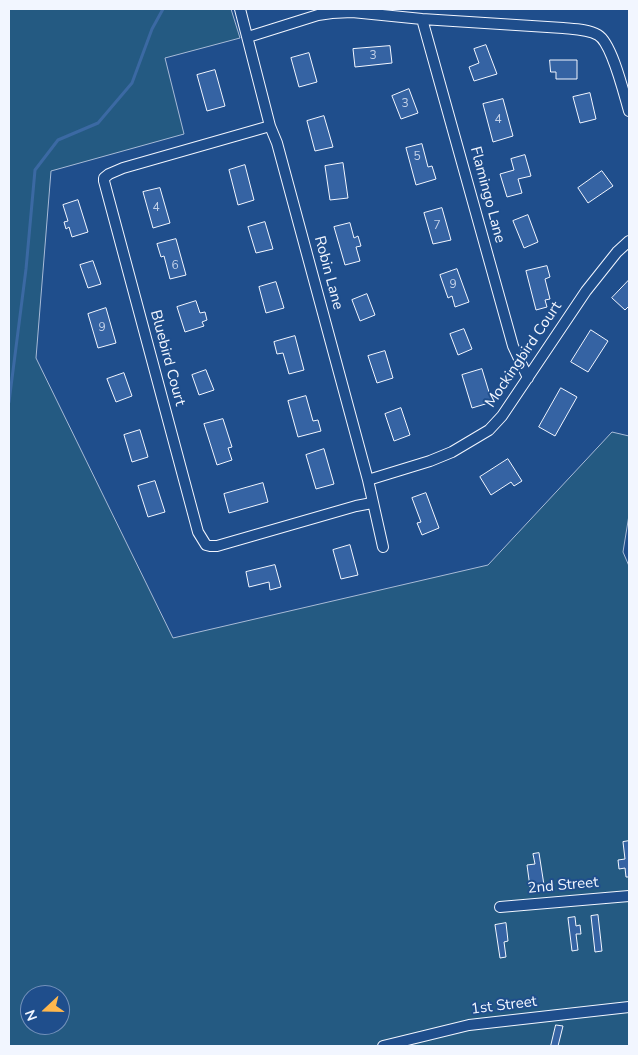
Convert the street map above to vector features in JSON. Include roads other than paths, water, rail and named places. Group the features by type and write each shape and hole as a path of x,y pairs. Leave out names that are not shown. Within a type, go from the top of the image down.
{"street":[{"name":"Robin Lane","path":"240,9 270,126 277,143 368,480 383,547"},
{"path":"248,37 318,15 352,12 584,31 598,35 605,41 619,76 629,111"},
{"name":"Flamingo Lane","path":"422,19 513,346 528,378"},
{"name":"Bluebird Court","path":"270,126 123,168 104,178 198,532 206,545 218,546 372,503"},
{"name":"Mockingbird Court","path":"368,480 430,461 452,452 489,430 502,416 586,291 617,252 629,241"},
{"name":"2nd Street","path":"500,907 629,896"},
{"name":"1st Street","path":"384,1046 469,1025 629,1007"}],"waterway":[{"path":"9,402 26,269 35,170 58,140 98,123 132,83 152,29 163,9"}]}
